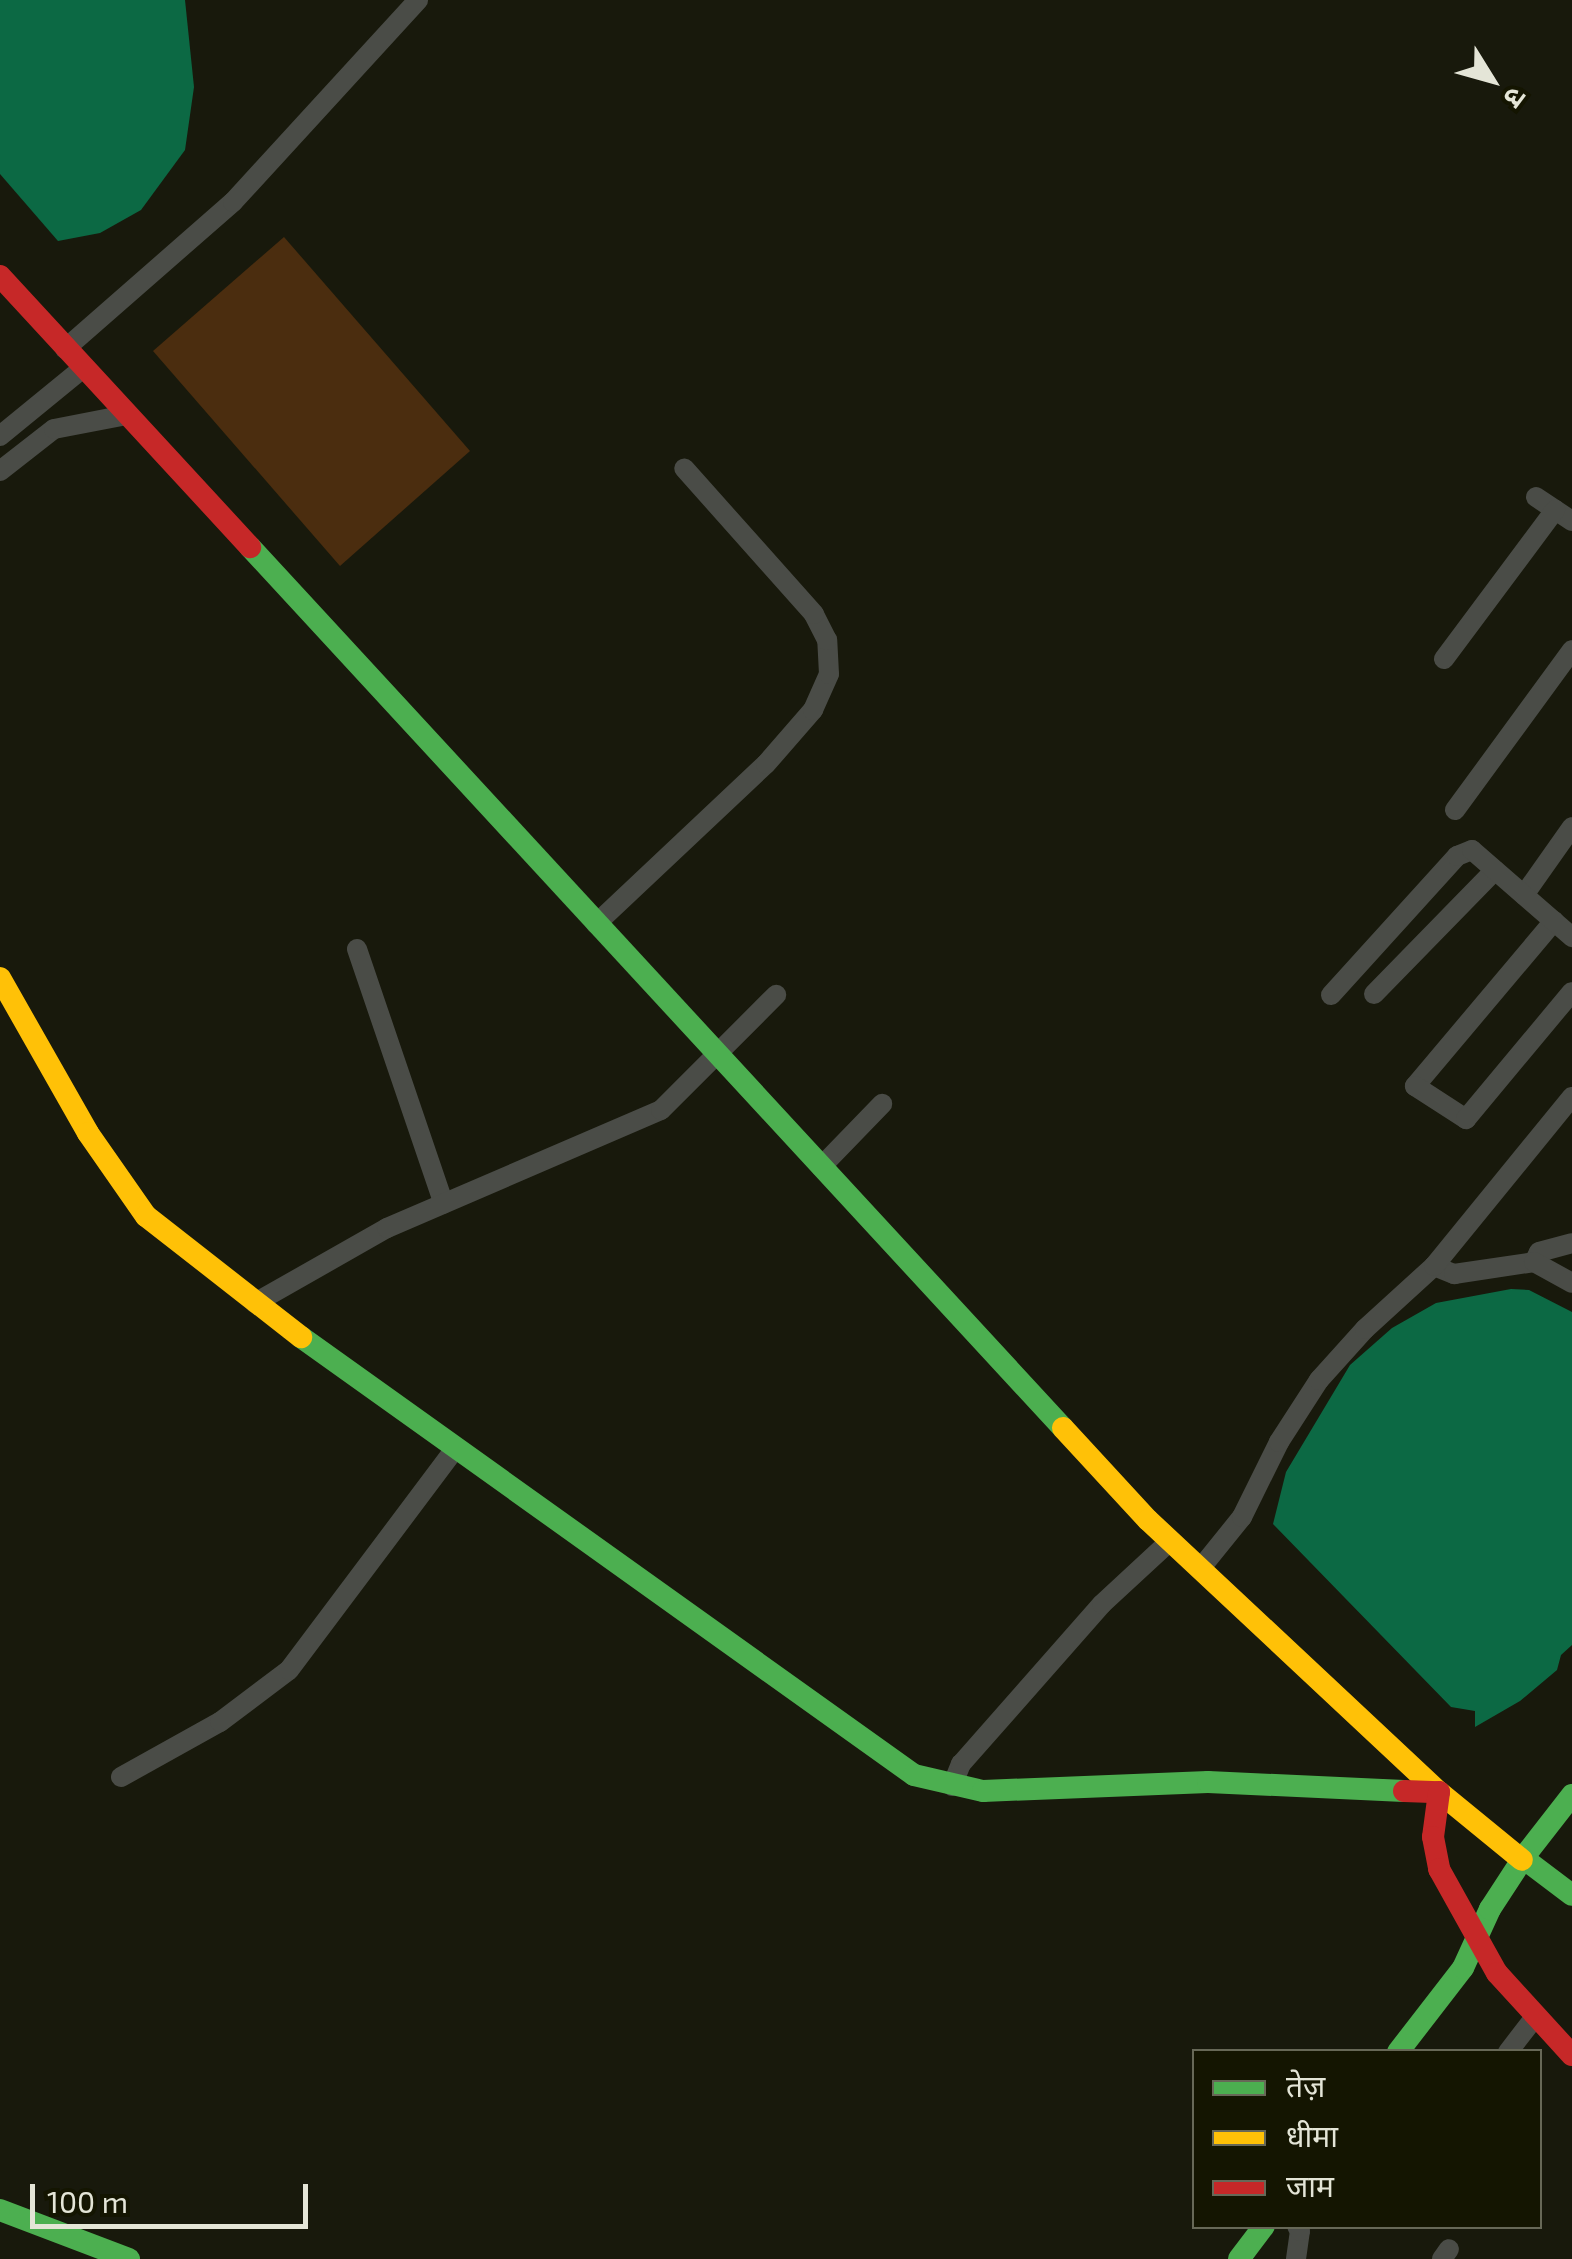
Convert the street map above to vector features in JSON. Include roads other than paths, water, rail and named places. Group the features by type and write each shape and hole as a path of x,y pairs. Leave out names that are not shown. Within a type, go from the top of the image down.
{"main road":[{"path":"0,276 1170,1541 1439,1792 1572,1895"},
{"path":"0,978 88,1133 146,1216 255,1303 454,1450 914,1775 983,1791 1208,1782 1439,1792"},
{"path":"1439,1792 1433,1837 1440,1870 1497,1973 1572,2055"},
{"path":"1400,2049 1463,1968 1478,1934 1524,1858 1572,1795"},
{"path":"0,2210 129,2259"},
{"path":"1239,2259 1262,2229"}],"street":[{"path":"65,349 233,202 418,0"},
{"path":"0,436 82,368"},
{"path":"0,471 54,429 126,416"},
{"path":"596,924 766,764 813,710 829,674 827,640 814,614 684,468"},
{"path":"1444,659 1564,516 1536,497"},
{"path":"1455,810 1572,650"},
{"path":"1524,895 1572,827"},
{"path":"1331,996 1457,856 1472,850 1562,928"},
{"path":"1374,994 1495,870"},
{"path":"1572,906 1562,928 1415,1086 1466,1119 1572,992"},
{"path":"357,949 444,1204"},
{"path":"255,1303 387,1228 661,1110 714,1052 776,994"},
{"path":"1200,1569 1242,1517 1279,1442 1318,1380 1366,1328 1434,1266 1572,1097"},
{"path":"821,1167 882,1104"},
{"path":"1534,1262 1539,1252 1572,1243"},
{"path":"1434,1266 1454,1274 1534,1262 1572,1283"},
{"path":"121,1778 220,1722 288,1670 454,1450"},
{"path":"952,1786 961,1764 1102,1604 1170,1541"},
{"path":"1510,2049 1535,2017"},
{"path":"1296,2259 1298,2229"}]}
